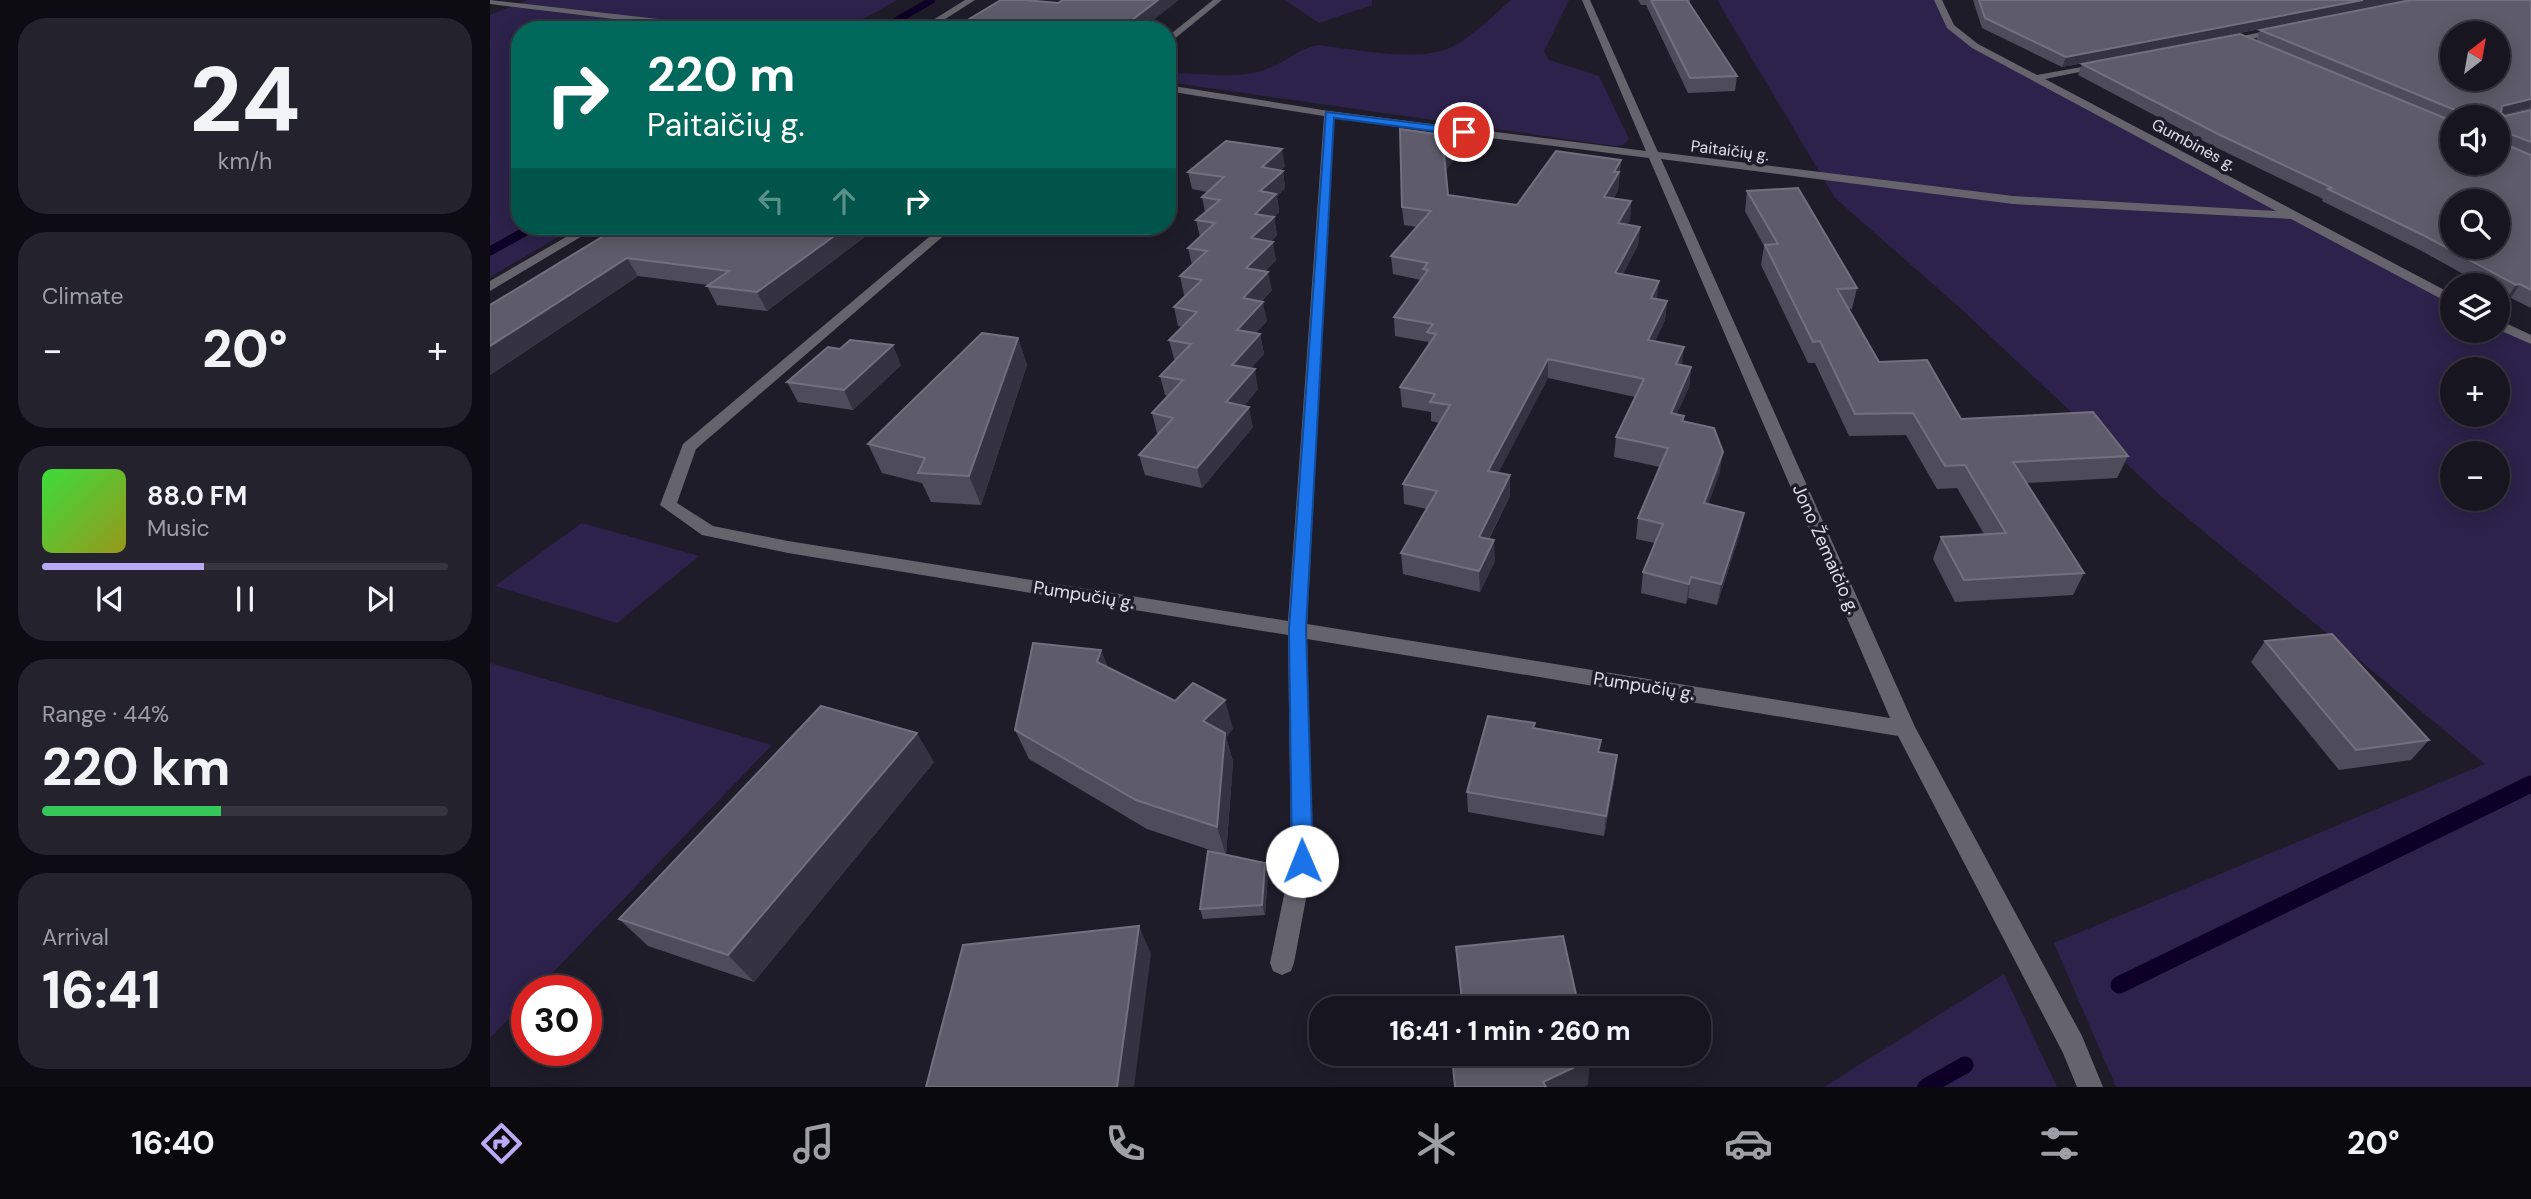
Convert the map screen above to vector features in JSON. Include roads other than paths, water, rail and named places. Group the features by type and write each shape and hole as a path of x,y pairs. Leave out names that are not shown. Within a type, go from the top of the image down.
{"street":[{"path":"936,21 971,0"},
{"path":"1176,35 1218,0"},
{"name":"Jono Žemaičio g.","path":"1586,0 1905,729 2073,1045 2090,1087"},
{"name":"Gumbinės g.","path":"1938,0 1950,26 1960,36 2440,293"},
{"path":"490,1 655,21"},
{"path":"2210,44 2288,29"},
{"path":"2237,39 2262,50"},
{"path":"2036,78 2116,62"},
{"name":"Paitaičių g.","path":"1176,89 1329,114 2013,200 2291,215"},
{"path":"1282,962 1302,861 1297,629 1329,114"},
{"path":"490,288 578,235"},
{"name":"Pumpučių g.","path":"937,235 689,447 668,505 708,530 788,547 1905,729"},
{"path":"2510,330 2531,340"}],"waterway":[{"path":"896,21 932,0"},
{"path":"490,251 519,235"},
{"path":"2119,985 2531,784"},
{"path":"1926,1087 1965,1065"}]}
